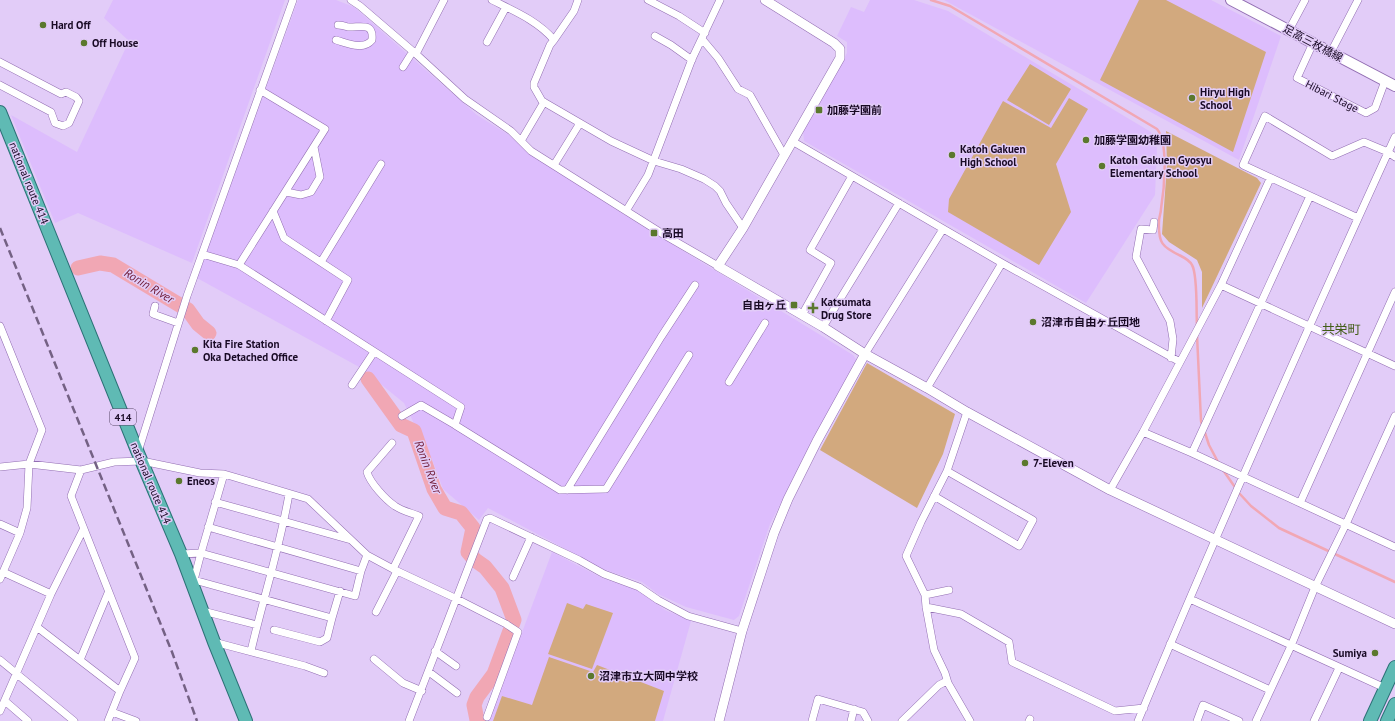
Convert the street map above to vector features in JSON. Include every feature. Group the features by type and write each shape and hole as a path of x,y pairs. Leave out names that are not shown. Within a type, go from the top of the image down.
{"highway":[{"name":"national route 414","path":"0,112 140,457 193,580 214,642 246,721"},
{"path":"1370,721 1395,667"},
{"path":"1387,721 1395,704"}],"main road":[{"name":"足高三枚橋線","path":"1231,0 1395,86"}],"street":[{"path":"140,457 184,303 293,0"},
{"path":"351,0 415,53 464,99 510,131 532,151 666,236 823,327 865,354 967,412 1110,490 1395,624"},
{"path":"403,67 415,53 444,0"},
{"path":"492,0 524,15 546,30 554,40"},
{"path":"578,0 574,11 550,45 534,83 534,87 542,100 611,141 654,161 680,169 704,179 715,186 720,191 726,203 743,228"},
{"path":"648,0 679,16 703,36 738,89 750,95 784,155"},
{"path":"626,211 648,175 692,60 720,0"},
{"path":"718,266 743,228 840,58 840,49 834,43 765,0"},
{"path":"1290,30 1305,0"},
{"path":"1331,52 1358,0"},
{"path":"487,42 506,7"},
{"path":"336,40 361,46 372,40 372,34 366,26 349,27 338,25"},
{"path":"655,36 667,42 692,60"},
{"name":"Hibari Stage","path":"1313,43 1297,78 1366,113 1375,108 1385,81"},
{"path":"0,62 62,94 66,92 76,97 79,101 69,123 63,126 55,123 52,112 0,85"},
{"path":"239,265 325,129 260,90"},
{"path":"521,141 544,102"},
{"path":"1358,218 1270,179 1243,165 1265,116 1332,156 1364,142 1388,152 1395,157"},
{"path":"554,165 580,123"},
{"path":"1138,721 1242,476 1308,326 1395,137"},
{"path":"792,141 1002,263 1180,362"},
{"path":"286,192 301,195 311,192 320,177 314,147"},
{"path":"321,262 381,164"},
{"path":"802,315 831,263 810,250 852,176"},
{"path":"1110,490 1143,432 1221,285 1270,179"},
{"path":"1192,453 1310,196"},
{"path":"823,327 898,203"},
{"path":"273,211 284,238 348,280 326,321"},
{"path":"1154,222 1153,230 1140,229 1136,257 1170,321 1173,339 1171,358"},
{"path":"719,721 742,631 774,533 788,499 817,441 865,354 942,228"},
{"path":"202,254 239,265 461,407 455,424 457,426"},
{"path":"927,388 1002,263"},
{"path":"567,490 661,337 695,285"},
{"path":"1221,285 1395,366"},
{"path":"1300,503 1395,292"},
{"path":"155,306 153,314 178,323"},
{"path":"728,382 765,323"},
{"path":"0,326 42,430 29,464 27,508 20,533 2,575 51,594"},
{"path":"352,385 374,352"},
{"path":"402,416 421,405 560,490 606,489 689,355"},
{"path":"967,412 946,471 906,556 925,595 934,650 947,681 970,721"},
{"path":"1256,721 1291,646 1315,587 1346,524 1395,416"},
{"path":"1143,432 1395,546"},
{"path":"376,612 419,516 396,507 386,499 369,478 368,472 392,444"},
{"path":"0,467 29,464 81,470 140,457 200,474 224,474 308,499 353,540 367,555 457,599 506,624 518,632 488,717"},
{"path":"81,470 70,496 135,658 108,721"},
{"path":"934,496 1019,546 1033,520 946,471"},
{"path":"224,474 193,580 332,618"},
{"path":"251,651 284,521 289,494"},
{"path":"215,502 353,540"},
{"path":"409,721 457,599 473,551 487,519 490,518 579,560 604,574 639,587 658,600 688,616 742,631"},
{"path":"0,524 20,533"},
{"path":"208,527 360,571"},
{"path":"0,710 51,594 83,530"},
{"path":"513,577 531,537"},
{"path":"181,554 201,553 355,596 360,571 367,555"},
{"path":"925,595 949,590"},
{"path":"274,630 320,642 327,638 340,591"},
{"path":"80,660 108,593"},
{"path":"1190,599 1385,688"},
{"path":"926,607 961,614 1009,642 1012,662 1109,708 1116,711 1144,708"},
{"path":"203,610 257,625"},
{"path":"37,627 120,692"},
{"path":"214,642 251,651 324,673"},
{"path":"1170,644 1270,690"},
{"path":"436,651 456,666"},
{"path":"374,659 403,684 422,691"},
{"path":"0,660 74,721"},
{"path":"1314,721 1339,668"},
{"path":"429,672 457,693"},
{"path":"902,721 939,685 947,681"},
{"path":"812,721 818,699 864,712 868,721"},
{"path":"5,701 28,721"},
{"path":"1196,721 1203,705 1239,721"},
{"path":"851,721 854,709"},
{"path":"112,712 136,721"}],"shaded area":[{"path":"113,0 285,0 192,263 78,213 55,223 11,115 77,152 129,41 104,18"},
{"path":"298,0 336,0 354,7 477,115 509,135 528,153 623,214 853,355 858,362 811,445 770,524 739,616 734,620 686,607 658,594 642,582 605,570 488,508 479,520 443,489 433,462 404,403 361,368 197,278"},
{"path":"870,0 914,0 948,11 1151,132 1157,148 1155,195 1086,303 804,141 803,131 847,53 847,42 837,36 851,7 864,12"},
{"name":"Hiryu High School","path":"944,0 1211,0 1281,36 1239,160"},
{"path":"1139,0 1166,0 1266,52 1233,152 1100,80"},
{"path":"1030,64 1071,89 1049,125 1007,100"},
{"path":"1069,98 1088,109 1056,164 1071,212 1039,265 948,212 949,199 1003,101 1051,128"},
{"path":"1166,131 1257,178 1261,183 1202,308 1202,272 1197,260 1169,242 1162,234 1167,165"},
{"path":"867,363 955,414 943,454 917,508 820,450"},
{"name":"沼津市立大岡中学校","path":"552,552 602,578 637,590 665,610 691,621 663,721 489,721"},
{"path":"567,603 583,609 586,604 613,613 592,669 548,654"},
{"path":"549,657 593,672 597,665 664,691 655,721 493,721 502,696 532,705"}],"waterway":[{"path":"931,0 950,6 1157,129 1161,136 1163,145 1165,168 1159,220 1159,234 1165,247 1186,259 1192,265 1196,285 1197,326"},
{"name":"Ronin River","path":"78,268 100,263 113,265 188,310 198,324 209,333"},
{"path":"1197,335 1202,425"},
{"name":"Ronin River","path":"368,379 401,425 414,431 434,489 445,508 461,513 473,528 468,552 475,560 485,567 502,588 514,620 494,674 477,697 474,705 477,720 479,721"},
{"path":"1204,430 1209,445 1218,462"},
{"path":"1223,470 1239,493 1251,506 1279,528 1395,582"}],"railway":[{"path":"0,228 172,652 197,721"}],"place":[{"name":"Hard Off","path":"43,25"},
{"name":"Off House","path":"84,43"},
{"name":"Hiryu High School","path":"1192,98"},
{"name":"加藤学園前","path":"819,110"},
{"name":"加藤学園幼稚園","path":"1086,140"},
{"name":"Katoh Gakuen High School","path":"952,155"},
{"name":"Katoh Gakuen Gyosyu Elementary School","path":"1102,166"},
{"name":"高田","path":"654,233"},
{"name":"自由ヶ丘","path":"794,305"},
{"name":"Katsumata Drug Store","path":"813,308"},
{"name":"沼津市自由ヶ丘団地","path":"1033,322"},
{"name":"Kita Fire Station Oka Detached Office","path":"195,350"},
{"name":"7-Eleven","path":"1025,463"},
{"name":"Eneos","path":"179,481"},
{"name":"Sumiya","path":"1375,653"},
{"name":"沼津市立大岡中学校","path":"591,676"}],"district":[{"name":"共栄町","path":"1341,329"}]}
